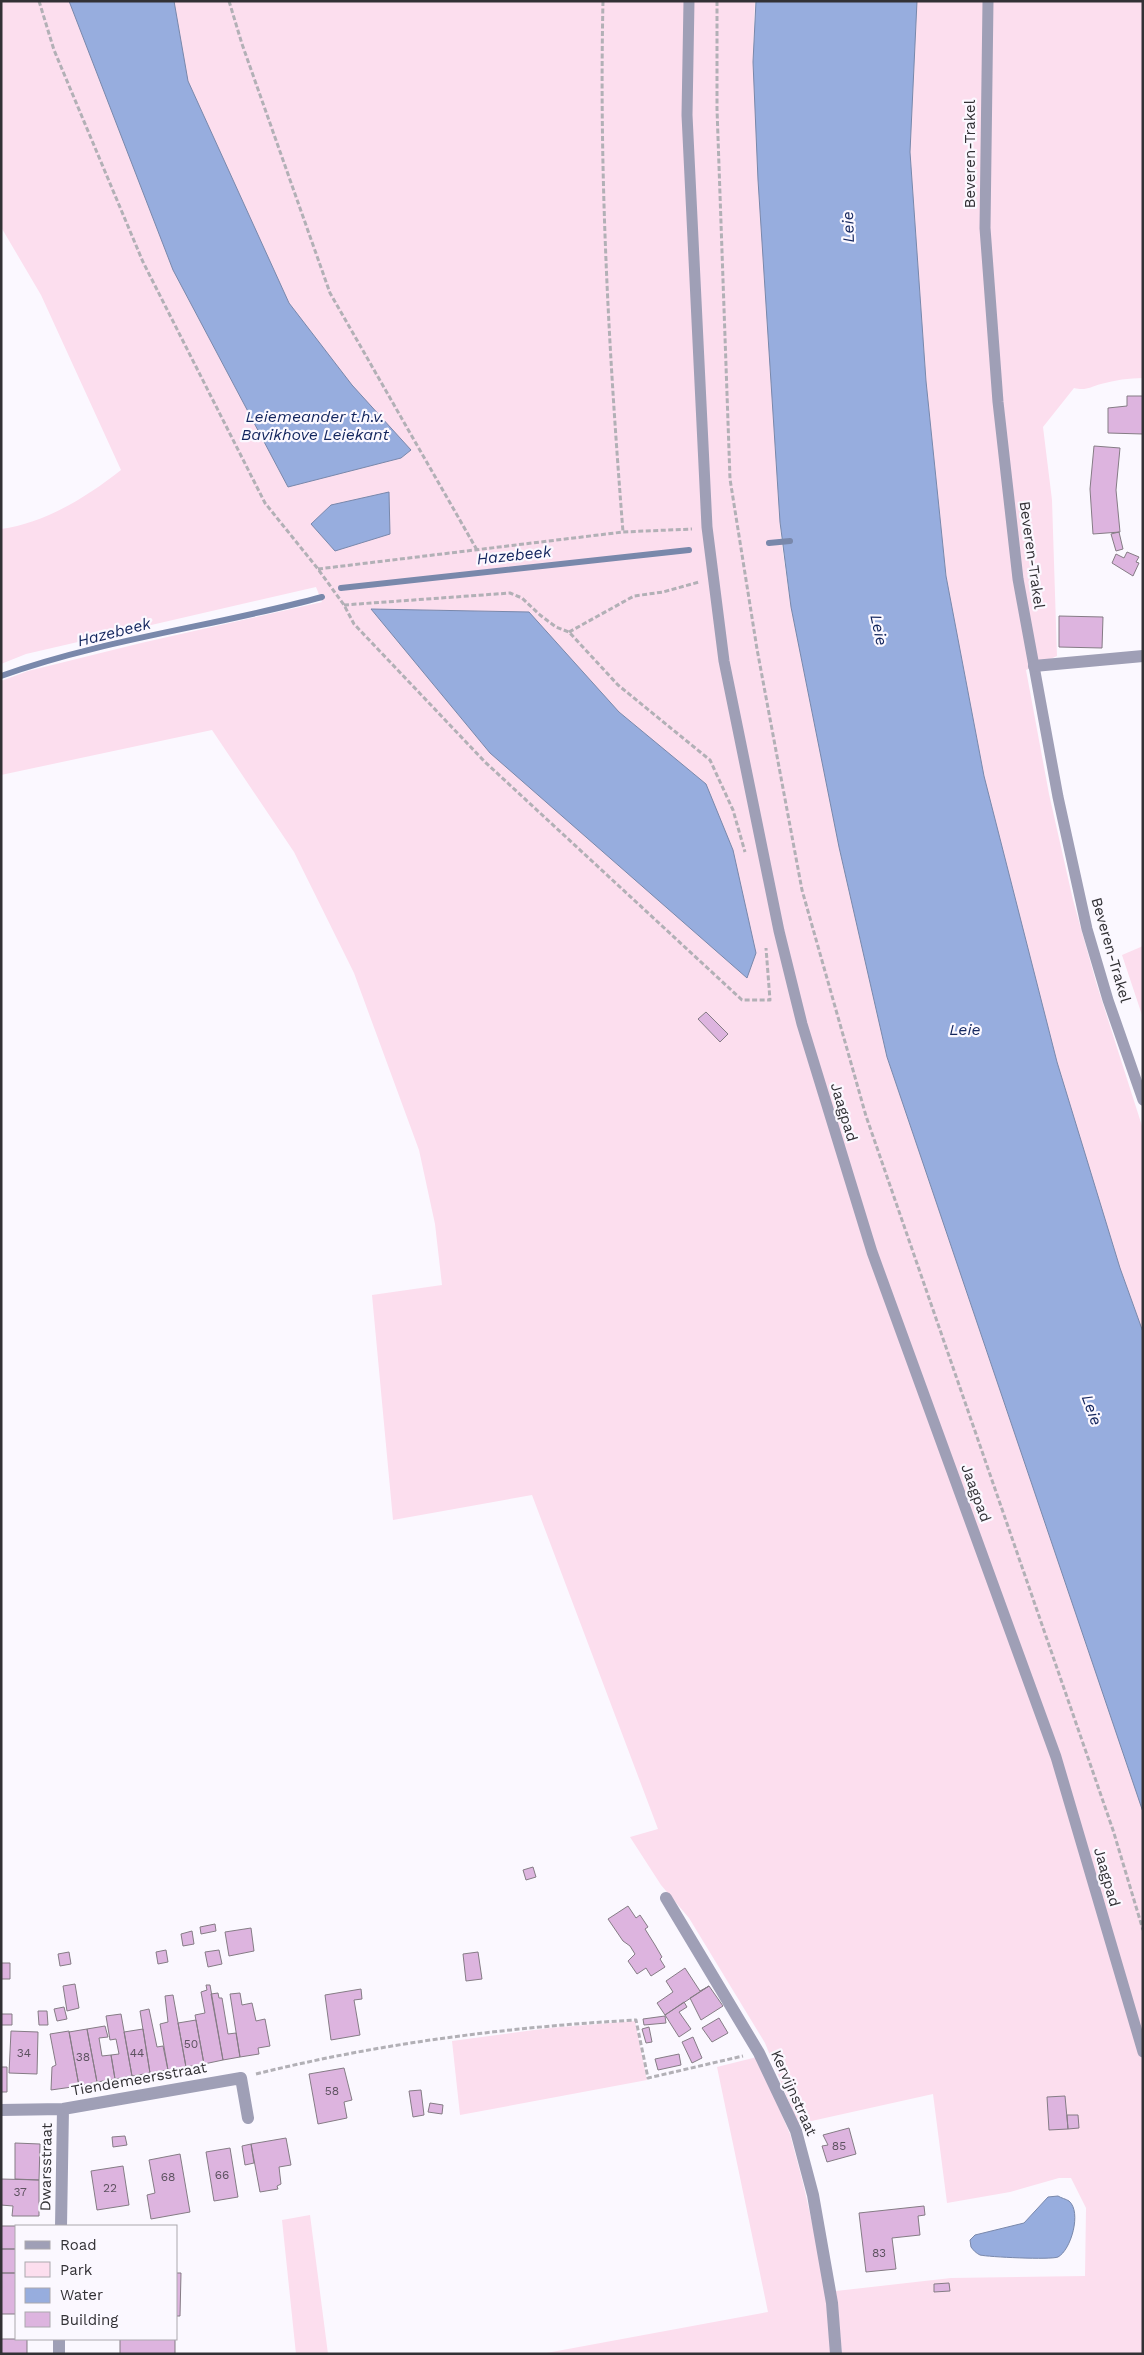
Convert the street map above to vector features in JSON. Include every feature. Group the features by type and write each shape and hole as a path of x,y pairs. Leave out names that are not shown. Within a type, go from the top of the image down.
{"street":[{"path":"1034,666 1143,656"},
{"name":"Kervijnstraat","path":"666,1898 759,2053 796,2131 813,2196 832,2302 836,2354"},
{"path":"241,2078 248,2118"},
{"name":"Tiendemeersstraat","path":"1,2110 63,2108 241,2078"},
{"name":"Dwarsstraat","path":"61,2225 63,2108"},
{"path":"59,2340 59,2354"}],"lane":[{"name":"Jaagpad","path":"689,1 687,115 708,527 726,670 758,837 802,1024 872,1252 1056,1757 1143,2052"},
{"name":"Beveren-Trakel","path":"988,1 985,228 998,402 1018,579 1058,797 1087,929 1108,1000 1143,1100"}],"path":[{"path":"39,1 54,50 143,262 265,503 318,569 337,598 344,605 354,624 485,762 742,1000 770,1000 765,944"},
{"path":"229,1 242,44 330,293 477,550"},
{"path":"603,1 602,64 608,348 622,532"},
{"path":"717,1 717,109 730,479 757,649 802,890 866,1116 1106,1811 1143,1930"},
{"path":"318,569 622,532 708,527"},
{"path":"569,632 634,596 663,592 714,578"},
{"path":"344,605 510,593 522,598 556,627 569,632 618,685 710,760 733,810 747,858"},
{"path":"241,2078 321,2058 457,2036 553,2024 636,2020 648,2078 759,2053"}],"green space":[{"path":"1,1 755,1 753,62 781,539 791,607 839,847 887,1057 1143,1812 1143,2354 842,2354 836,2291 951,2278 1085,2276 1086,2208 1071,2178 1059,2178 1010,2192 947,2203 933,2094 798,2124 765,2043 689,1918 661,1885 630,1837 658,1829 532,1495 393,1520 372,1295 442,1285 435,1224 419,1150 354,973 294,852 212,730 1,775 1,681 28,671 141,643 322,602 316,587 26,654 1,664 1,529 17,526 49,515 80,499 121,470 41,295 1,227"},
{"path":"917,1 1143,1 1143,378 1117,380 1085,389 1074,388 1043,427 1052,500 1057,656 1026,670 1049,794 1073,900 1096,982 1143,1129 1143,1332 1120,1268 1057,1062 984,776 946,576 926,381 910,152"},
{"path":"1143,946 1143,1018 1122,955"},
{"path":"635,2021 647,2080 460,2115 452,2041 549,2028"},
{"path":"757,2057 790,2134 803,2183 826,2284 831,2354 541,2354 768,2312 717,2067"},
{"path":"310,2215 328,2354 296,2354 282,2220"}],"water":[{"name":"Leiemeander t.h.v. Bavikhove Leiekant","path":"69,1 174,1 188,81 289,303 352,385 411,450 401,458 288,487 173,270"},
{"name":"Leie","path":"756,1 917,1 910,152 926,381 946,576 984,776 1057,1062 1120,1268 1143,1332 1143,1812 887,1057 839,847 791,607 780,522 758,180 753,62"},
{"path":"389,492 390,534 335,551 311,524 331,505"},
{"path":"371,609 529,612 619,712 706,784 733,850 756,953 747,978 490,753"},
{"path":"1058,2196 1069,2201 1073,2206 1075,2222 1071,2239 1063,2253 1058,2257 985,2256 975,2252 971,2247 970,2240 975,2235 1024,2223 1048,2197"}],"building":[{"path":"1127,396 1143,396 1143,434 1108,433 1108,408 1127,406"},
{"path":"1094,446 1120,448 1116,490 1120,532 1093,534 1090,489"},
{"path":"1119,532 1123,549 1116,551 1111,534"},
{"path":"1127,552 1139,557 1136,562 1139,563 1133,576 1112,563 1116,554 1124,558"},
{"path":"1059,616 1103,617 1102,648 1059,647"},
{"path":"706,1012 728,1034 720,1042 698,1019"},
{"path":"533,1867 536,1877 526,1880 523,1870"},
{"path":"628,1906 636,1918 640,1915 648,1927 645,1929 662,1957 660,1959 665,1967 651,1976 646,1968 637,1974 628,1961 635,1954 630,1946 623,1941 608,1919"},
{"path":"215,1924 216,1931 201,1934 200,1927"},
{"path":"251,1928 254,1951 229,1956 225,1932"},
{"path":"192,1931 194,1944 183,1946 181,1934"},
{"path":"166,1950 168,1962 158,1964 156,1952"},
{"path":"219,1950 222,1964 208,1967 205,1952"},
{"path":"69,1952 71,1964 60,1966 58,1954"},
{"path":"478,1952 482,1979 466,1981 463,1954"},
{"path":"1,1963 10,1963 10,1979 1,1979"},
{"path":"685,1968 700,1991 709,1986 665,2015 657,2003 673,1992 666,1981"},
{"path":"75,1984 79,2008 67,2011 63,1986"},
{"path":"206,1985 210,1985 223,2060 204,2064 195,2015 205,2013 201,1992 207,1990"},
{"path":"709,1986 723,2006 701,2020 690,1998"},
{"path":"361,1989 362,1999 354,2000 360,2035 331,2040 325,1995"},
{"path":"218,1993 219,1998 222,1998 228,2034 236,2033 240,2057 223,2060 211,1994"},
{"path":"240,1993 242,2005 252,2003 256,2021 265,2019 270,2046 258,2048 259,2054 240,2057 230,1994"},
{"path":"173,1995 186,2067 168,2070 160,2024 168,2022 165,1996"},
{"path":"684,2002 687,2007 679,2012 691,2029 679,2037 665,2015"},
{"path":"64,2007 67,2019 57,2021 54,2009"},
{"path":"149,2009 157,2047 163,2046 168,2070 150,2073 140,2011"},
{"path":"38,2011 47,2011 48,2025 39,2025"},
{"path":"1,2014 12,2014 12,2025 1,2025"},
{"path":"121,2014 132,2076 115,2079 111,2055 119,2054 116,2039 110,2040 106,2016"},
{"path":"665,2016 666,2023 644,2025 643,2019"},
{"path":"719,2018 728,2033 712,2042 702,2028"},
{"path":"196,2020 204,2064 186,2067 178,2023"},
{"path":"105,2026 108,2037 99,2038 102,2056 111,2055 115,2079 97,2082 87,2029"},
{"path":"649,2027 652,2042 646,2043 642,2029"},
{"path":"87,2029 97,2082 79,2086 69,2032"},
{"path":"143,2029 150,2073 132,2076 124,2032"},
{"path":"11,2031 38,2032 37,2074 9,2073"},
{"path":"69,2031 79,2086 51,2090 52,2067 56,2065 50,2034"},
{"path":"693,2037 702,2058 692,2063 682,2042"},
{"path":"679,2054 681,2065 658,2070 655,2059"},
{"path":"1,2067 7,2067 7,2092 1,2092"},
{"path":"344,2068 352,2100 344,2102 347,2118 318,2124 309,2074"},
{"path":"421,2090 424,2115 413,2117 409,2091"},
{"path":"1065,2096 1068,2129 1049,2130 1047,2097"},
{"path":"430,2103 443,2105 442,2114 428,2112"},
{"path":"1067,2115 1078,2115 1079,2128 1068,2129"},
{"path":"849,2128 856,2154 827,2162 822,2146 828,2145 823,2135"},
{"path":"125,2136 127,2145 113,2147 112,2137"},
{"path":"286,2138 291,2165 279,2167 281,2184 277,2186 278,2189 260,2192 251,2144"},
{"path":"15,2143 40,2144 39,2180 15,2179"},
{"path":"251,2144 254,2163 245,2165 242,2146"},
{"path":"230,2148 238,2197 214,2201 206,2152"},
{"path":"180,2154 190,2212 151,2219 147,2195 155,2193 149,2160"},
{"path":"123,2166 129,2205 97,2210 91,2171"},
{"path":"1,2179 39,2180 39,2216 12,2216 13,2206 1,2205"},
{"path":"924,2206 925,2215 918,2216 920,2235 892,2238 896,2269 866,2272 859,2213"},
{"path":"1,2226 15,2226 15,2249 1,2249"},
{"path":"1,2249 15,2249 15,2273 1,2273"},
{"path":"1,2273 15,2273 15,2314 1,2314"},
{"path":"178,2273 181,2273 180,2316 178,2316"},
{"path":"949,2283 950,2291 934,2292 934,2284"},
{"path":"1,2339 27,2340 27,2354 1,2354"},
{"path":"120,2340 175,2340 175,2354 120,2354"}],"waterway":[{"name":"Hazebeek","path":"769,543 790,541"},
{"name":"Hazebeek","path":"341,588 689,550"},
{"name":"Hazebeek","path":"1,676 40,663 120,642 322,597"}]}
